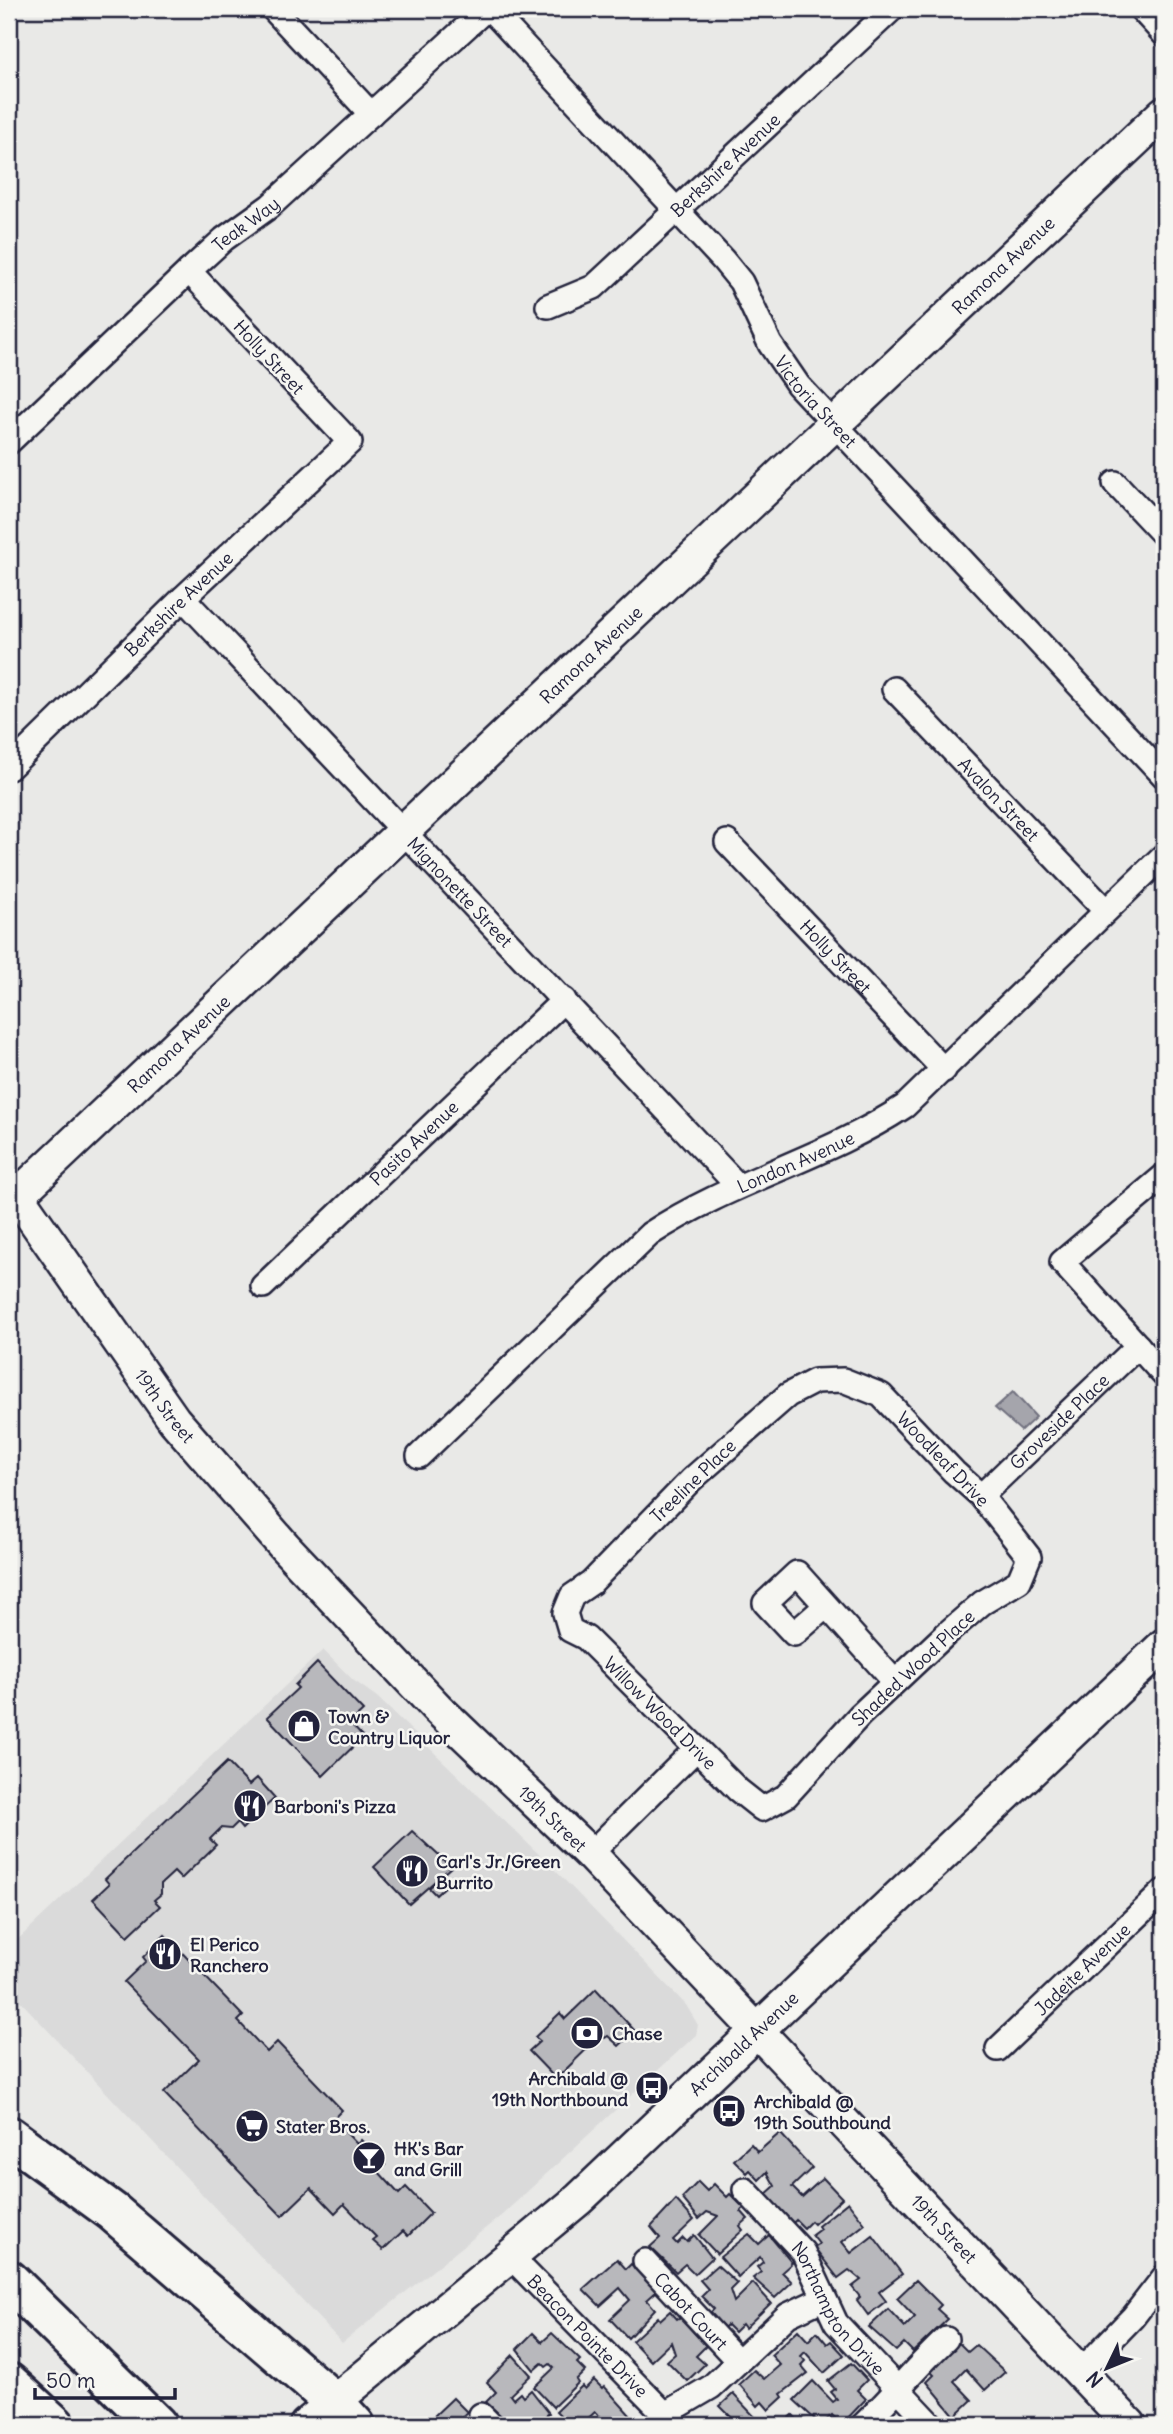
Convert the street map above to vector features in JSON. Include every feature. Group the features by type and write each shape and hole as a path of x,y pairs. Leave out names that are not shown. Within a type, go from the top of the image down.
{"highway":[{"path":"9,2136 113,2212 332,2417"},
{"path":"9,2280 157,2425"},
{"path":"9,2384 55,2425"}],"main road":[{"name":"Ramona Avenue","path":"13,1190 402,829 1164,113"},
{"name":"19th Street","path":"13,1190 127,1356 215,1470 429,1699 590,1854 1130,2425"},
{"name":"Archibald Avenue","path":"332,2417 579,2199 1164,1645"}],"street":[{"path":"273,9 371,114"},
{"name":"Teak Way","path":"9,442 189,271 224,240 271,206 488,9"},
{"name":"Victoria Street","path":"488,9 678,208 741,282 770,344 798,385 1164,776"},
{"name":"Berkshire Avenue","path":"548,306 594,288 892,9"},
{"path":"1141,9 1164,34"},
{"name":"Holly Street","path":"189,271 350,442"},
{"name":"Berkshire Avenue","path":"9,768 183,598 350,442"},
{"path":"1115,483 1164,535"},
{"name":"Mignonette Street","path":"183,598 738,1186"},
{"name":"Avalon Street","path":"894,689 1105,910"},
{"name":"Holly Street","path":"727,842 943,1070"},
{"name":"London Avenue","path":"419,1456 650,1234 685,1211 871,1128 905,1106 1164,855"},
{"name":"Pasito Avenue","path":"263,1286 564,1000"},
{"path":"1164,1176 1062,1262 1164,1375"},
{"name":"Groveside Place","path":"981,1496 1138,1346"},
{"name":"Woodleaf Drive","path":"843,1380 881,1395 954,1472 981,1496 1029,1557"},
{"name":"Treeline Place","path":"565,1614 572,1596 591,1583 691,1480 764,1415 789,1395 815,1381 843,1380"},
{"name":"Shaded Wood Place","path":"762,1809 786,1796 894,1681 982,1604 1019,1581 1029,1557"},
{"path":"826,1606 894,1681"},
{"name":"Willow Wood Drive","path":"565,1614 570,1630 586,1638 738,1790 762,1809"},
{"path":"590,1854 696,1749"},
{"name":"Jadeite Avenue","path":"998,2049 1164,1891"},
{"name":"Northampton Drive","path":"745,2190 803,2252 822,2299 836,2323 932,2425"},
{"name":"Beacon Pointe Drive","path":"511,2257 661,2420"},
{"name":"Cabot Court","path":"645,2261 738,2361"},
{"path":"1080,2372 1133,2317 1164,2277"},
{"path":"661,2420 712,2387 788,2315 822,2299"},
{"path":"863,2425 900,2389 906,2376 946,2339"}],"shaded area":[{"path":"1013,1392 1036,1417 1021,1431 995,1408"},
{"path":"323,1650 353,1680 377,1697 550,1865 686,2005 698,2025 696,2035 502,2215 342,2343 9,1989 9,1948"}],"building":[{"path":"317,1663 363,1711 350,1723 363,1737 323,1776 267,1717 298,1688 295,1685"},
{"path":"227,1762 249,1785 257,1778 275,1798 242,1829 237,1823 231,1829 221,1828 210,1839 216,1845 181,1879 174,1872 161,1884 161,1894 154,1900 160,1906 128,1936 93,1899 109,1884 105,1879"},
{"name":"Carl's Jr./Green Burrito","path":"412,1831 451,1867 409,1904 374,1867"},
{"path":"442,1876 449,1883 436,1895 429,1888"},
{"path":"165,1935 243,2016 238,2021 267,2052 277,2042 342,2110 333,2119 357,2144 361,2140 385,2165 378,2171 399,2194 406,2187 431,2213 408,2236 403,2231 383,2250 373,2241 377,2238 344,2204 335,2213 311,2188 282,2216 164,2093 199,2059 124,1982 146,1961 143,1957"},
{"name":"Chase","path":"596,1989 635,2031 619,2046 602,2034 556,2079 529,2051 540,2041 535,2037 560,2013 565,2019"},
{"path":"780,2133 812,2168 792,2187 802,2197 823,2178 842,2198 814,2224 811,2221 804,2228 796,2220 792,2224 765,2195 775,2186 767,2172 759,2180 750,2170 747,2173 734,2160 751,2144 758,2152"},
{"path":"698,2182 707,2191 714,2184 727,2197 730,2194 744,2208 741,2211 748,2219 740,2226 743,2230 717,2254 699,2235 718,2216 707,2212 699,2219 682,2198"},
{"path":"676,2200 694,2220 673,2240 677,2244 683,2238 687,2242 694,2235 712,2258 695,2274 685,2264 676,2272 650,2247 660,2238 651,2227"},
{"path":"848,2202 865,2224 842,2242 851,2253 873,2236 902,2274 879,2292 886,2301 868,2315 857,2300 860,2297 852,2287 861,2280 849,2270 838,2278 814,2247 819,2244 812,2235 820,2229 818,2226"},
{"path":"749,2234 759,2244 769,2235 792,2263 782,2272 792,2282 775,2298 753,2278 761,2272 757,2267 763,2262 760,2257 738,2277 720,2257"},
{"path":"617,2259 626,2269 631,2264 657,2291 647,2300 655,2309 628,2338 610,2319 630,2300 620,2288 600,2306 583,2289"},
{"path":"717,2265 737,2283 730,2290 734,2302 753,2283 771,2303 745,2328 742,2324 734,2332 727,2325 724,2328 710,2313 714,2309 701,2296 708,2289 700,2280"},
{"path":"916,2280 941,2305 937,2309 948,2319 913,2352 904,2343 896,2351 869,2327 888,2309 905,2327 915,2317 897,2298"},
{"path":"670,2311 677,2319 680,2317 706,2346 696,2356 705,2364 687,2381 667,2361 675,2354 671,2342 651,2361 632,2341 658,2317 660,2320"},
{"path":"798,2330 808,2341 817,2332 827,2344 831,2341 844,2355 824,2373 805,2352 801,2356 805,2361 801,2365 808,2373 781,2394 783,2397 769,2410 762,2402 758,2406 739,2384 754,2370 764,2379 780,2365 771,2355"},
{"path":"533,2333 542,2342 552,2333 580,2360 577,2363 585,2371 576,2380 578,2383 553,2407 534,2387 554,2368 550,2364 546,2367 542,2363 534,2370 517,2349"},
{"path":"959,2343 968,2352 976,2345 1005,2372 985,2390 966,2369 954,2381 972,2400 955,2416 927,2382 934,2375 930,2371"},
{"path":"513,2355 531,2375 510,2395 513,2399 520,2393 523,2397 531,2390 549,2413 535,2425 528,2425 522,2419 511,2425 486,2402 496,2392 487,2382"},
{"path":"851,2363 867,2380 857,2390 866,2399 841,2425 832,2415 821,2425 794,2400 813,2381 833,2402 837,2399 831,2392 835,2389 828,2381"},
{"path":"594,2380 602,2388 604,2386 630,2415 620,2425 597,2425 595,2420 599,2416 595,2412 581,2425 570,2425 556,2411 582,2386 585,2389"},
{"path":"733,2394 755,2417 746,2425 739,2425 720,2406"},
{"path":"453,2398 467,2412 456,2422 460,2425 433,2425 438,2420 434,2416"},
{"path":"793,2415 800,2423 804,2419 810,2425 781,2425"}],"place":[{"name":"Town & Country Liquor","path":"304,1726"},
{"name":"Barboni's Pizza","path":"250,1806"},
{"name":"Carl's Jr./Green Burrito","path":"412,1871"},
{"name":"El Perico Ranchero","path":"165,1954"},
{"name":"Chase","path":"587,2033"},
{"name":"Archibald @ 19th Northbound","path":"652,2088"},
{"name":"Archibald @ 19th Southbound","path":"729,2111"},
{"name":"Stater Bros.","path":"252,2126"},
{"name":"HK's Bar and Grill","path":"369,2158"}]}
